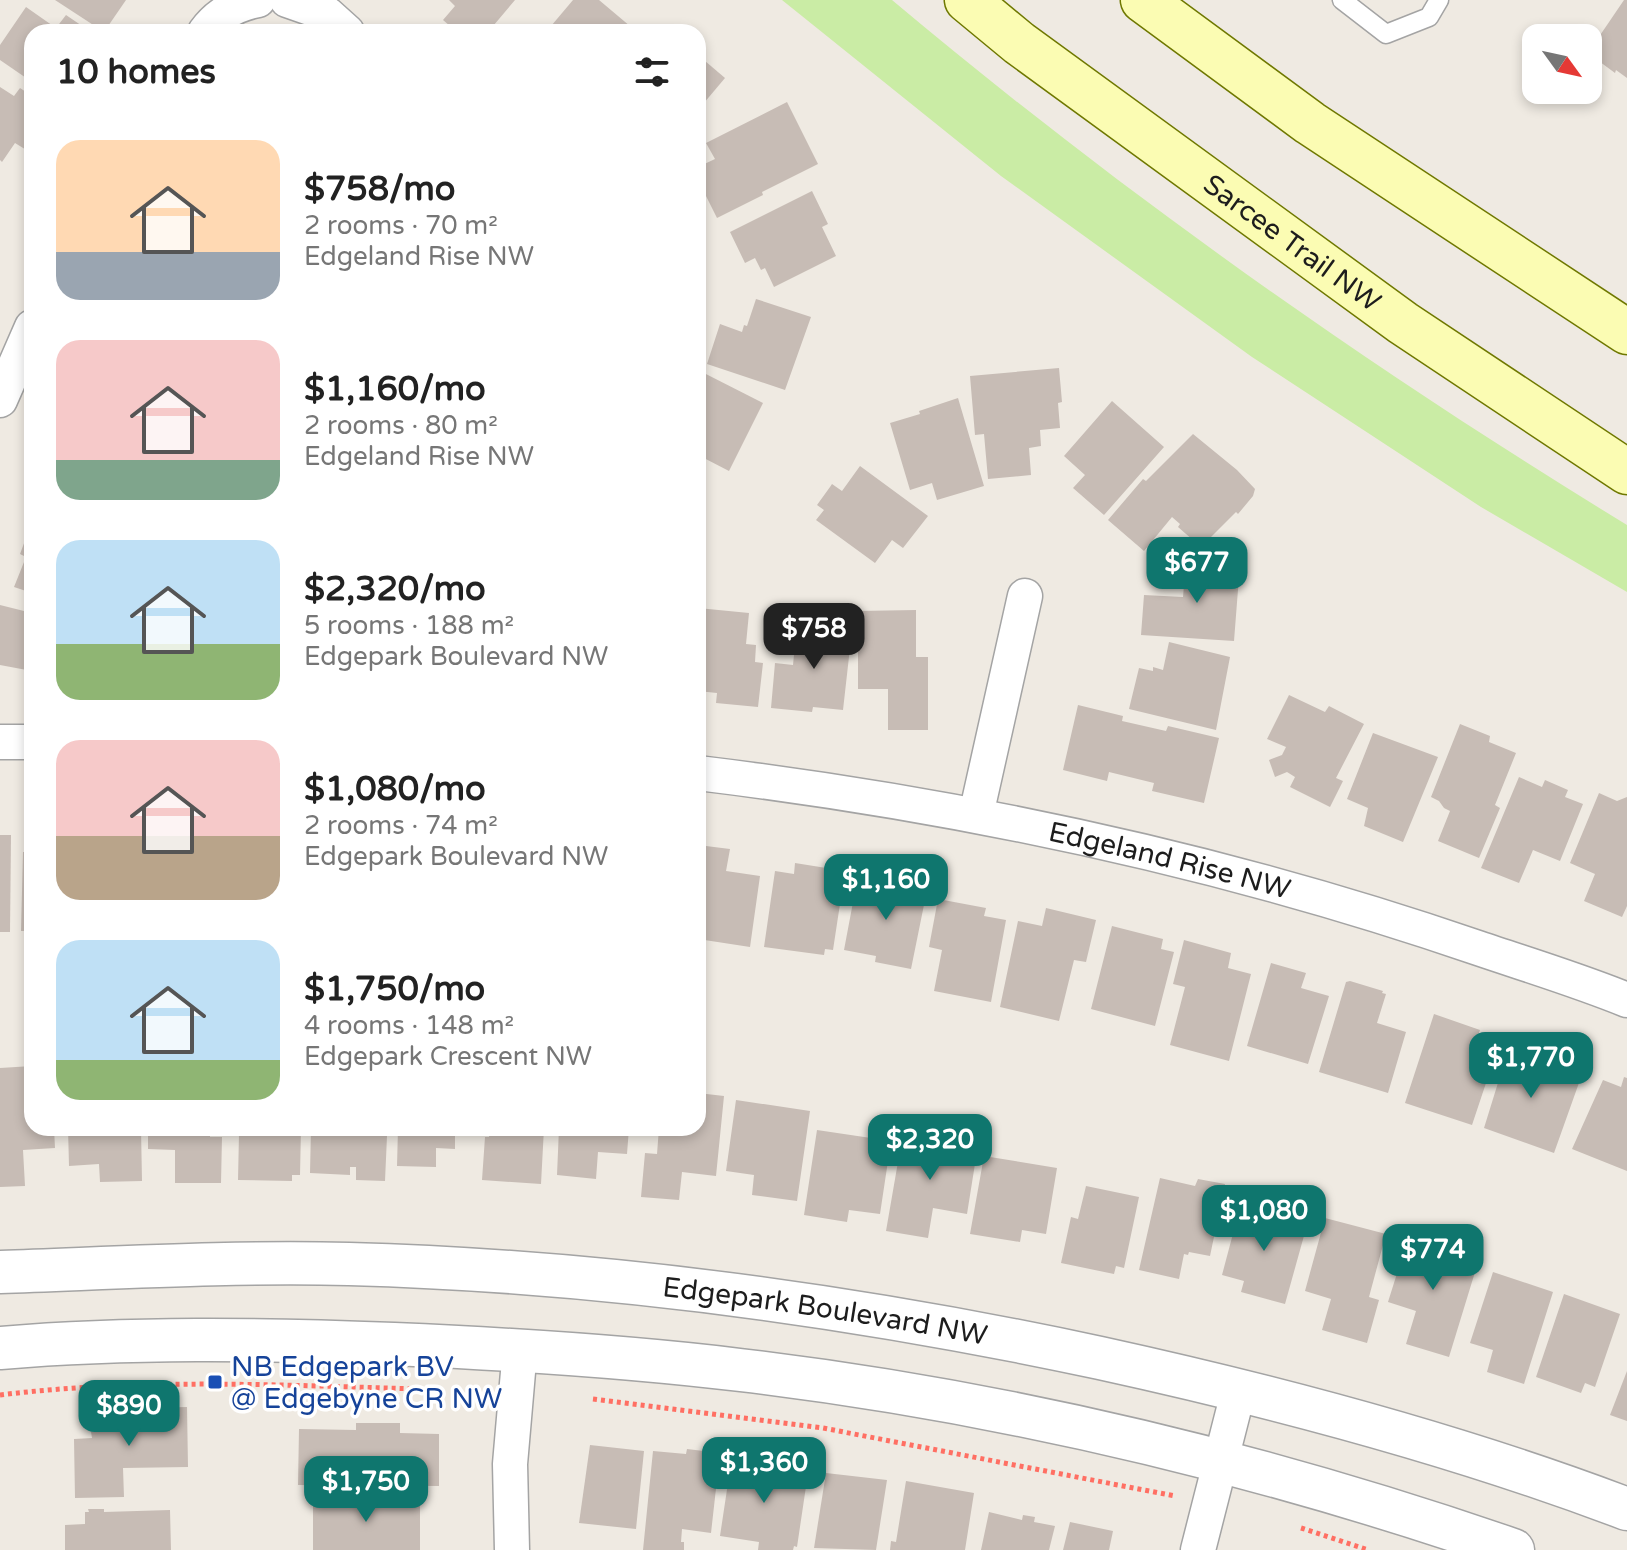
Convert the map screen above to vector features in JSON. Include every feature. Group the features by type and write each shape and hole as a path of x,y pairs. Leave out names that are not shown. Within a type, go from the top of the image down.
{"main road":[{"name":"Sarcee Trail NW","path":"967,0 1019,43 1403,323 1627,472"},
{"path":"1143,0 1310,123 1627,332"}],"street":[{"path":"211,24 244,3 258,0"},
{"path":"287,0 327,14 338,24"},
{"path":"0,400 24,345"},
{"path":"976,815 1025,596"},
{"path":"0,742 24,742"},
{"name":"Edgeland Rise NW","path":"706,774 819,787 976,815 1185,860 1374,913 1627,1000"},
{"name":"Edgepark Boulevard NW","path":"0,1272 352,1264 547,1276 776,1300 969,1330 1239,1389 1426,1442 1627,1509"},
{"path":"0,1348 242,1338 520,1349 740,1370 892,1392 1043,1421 1221,1462 1422,1519 1513,1550"},
{"path":"512,1550 510,1464 520,1349"},
{"path":"1198,1550 1239,1389"}],"lane":[{"path":"1342,0 1386,34 1429,17 1439,0"}],"path":[{"path":"0,1395 57,1388 243,1385 431,1389"},
{"path":"584,1398 823,1428 1138,1488 1209,1505"},
{"path":"1296,1527 1368,1550"}],"green space":[{"path":"782,0 892,0 1068,142 1250,276 1436,404 1627,525 1627,592 1481,507 1252,357 1001,176"}],"building":[{"path":"55,0 126,0 110,24 92,24"},
{"path":"449,0 515,0 495,24 448,24 443,20 455,6"},
{"path":"573,0 599,0 628,24 553,24"},
{"path":"1627,0 1627,78 1602,63 1602,32"},
{"path":"26,7 50,24 24,24 24,76 0,60 0,45"},
{"path":"66,15 79,24 59,24"},
{"path":"706,62 725,78 706,101"},
{"path":"0,87 14,96 20,88 24,91 24,149 15,143 2,162"},
{"path":"787,102 818,164 717,218 706,196 706,163 715,159 706,143"},
{"path":"812,191 828,224 822,227 836,256 774,287 765,268 761,270 755,258 745,263 730,232"},
{"path":"756,299 811,317 785,390 707,364 720,324 742,332"},
{"path":"1059,368 1062,402 1058,403 1060,428 1040,430 1041,446 1029,448 1031,475 988,479 984,434 975,435 970,376"},
{"path":"706,374 763,403 729,471 706,459"},
{"path":"958,398 984,486 937,500 932,483 910,490 890,423"},
{"path":"1112,401 1164,447 1104,515 1073,488 1085,475 1064,456"},
{"path":"1193,434 1237,470 1255,489 1253,496 1201,547 1178,527 1180,524 1172,517 1144,551 1108,520 1143,479 1146,481"},
{"path":"860,466 928,516 903,548 892,540 875,563 816,520 824,510 817,505 832,484 842,491"},
{"path":"1186,561 1240,564 1234,641 1141,635 1144,595 1183,597"},
{"path":"24,562 24,590 14,587"},
{"path":"0,605 24,611 24,670 0,665"},
{"path":"706,609 749,613 746,644 756,645 755,662 763,663 758,707 716,703 717,693 706,692"},
{"path":"916,610 916,657 928,657 928,730 888,730 888,689 858,689 858,611"},
{"path":"797,624 852,630 843,710 813,707 812,712 771,708 775,663 793,665"},
{"path":"1169,642 1230,657 1216,730 1129,709 1139,668 1163,670"},
{"path":"1289,695 1325,712 1329,706 1364,724 1336,778 1343,781 1330,807 1290,787 1295,777 1287,772 1275,777 1269,760 1282,755 1286,747 1267,739"},
{"path":"1078,705 1123,716 1122,721 1166,731 1168,726 1219,738 1204,803 1152,791 1154,783 1109,772 1107,781 1063,770"},
{"path":"1460,724 1490,736 1489,742 1516,753 1495,805 1500,808 1479,858 1438,841 1450,811 1431,797"},
{"path":"1373,733 1438,757 1403,842 1364,826 1368,808 1347,799"},
{"path":"1519,777 1542,787 1545,780 1568,790 1565,797 1583,804 1560,861 1533,850 1519,883 1481,868"},
{"path":"1599,793 1617,801 1627,797 1627,906 1622,917 1584,901 1595,874 1570,863"},
{"path":"0,835 11,835 10,932 0,932"},
{"path":"706,846 730,849 726,871 760,876 750,947 706,940"},
{"path":"23,852 24,852 24,931 21,931"},
{"path":"795,863 845,871 833,950 825,949 824,955 764,947 775,871 794,874"},
{"path":"857,881 927,890 911,969 875,962 876,956 844,950"},
{"path":"938,899 986,908 984,916 1006,920 991,1002 934,991 942,950 929,947"},
{"path":"1046,908 1096,920 1086,962 1074,960 1059,1021 1000,1007 1018,921 1042,926"},
{"path":"1112,926 1163,939 1161,949 1174,952 1155,1026 1091,1009"},
{"path":"1184,940 1231,953 1228,968 1251,974 1229,1061 1170,1045 1185,987 1173,984"},
{"path":"1271,963 1306,973 1301,988 1329,996 1308,1064 1247,1046"},
{"path":"1346,982 1383,991 1386,994 1377,1023 1406,1032 1388,1093 1319,1072"},
{"path":"1434,1014 1480,1030 1473,1049 1495,1056 1472,1125 1405,1103"},
{"path":"1510,1044 1552,1059 1548,1069 1580,1080 1554,1153 1484,1128"},
{"path":"24,1066 24,1136 54,1136 55,1148 23,1150 25,1186 0,1187 0,1068"},
{"path":"1624,1077 1627,1078 1627,1171 1572,1149 1603,1080 1621,1087"},
{"path":"706,1094 724,1096 716,1176 682,1172 679,1200 641,1197 645,1153 657,1154 658,1136 706,1136"},
{"path":"736,1100 810,1111 797,1201 752,1195 754,1175 726,1171"},
{"path":"817,1130 891,1141 880,1214 849,1210 847,1222 804,1215"},
{"path":"903,1133 978,1145 967,1214 933,1208 928,1238 886,1231"},
{"path":"68,1136 141,1136 142,1181 100,1182 99,1164 69,1166"},
{"path":"148,1136 222,1137 221,1183 175,1183 175,1150 148,1149"},
{"path":"239,1136 301,1136 300,1175 292,1175 292,1181 238,1180"},
{"path":"311,1136 387,1136 385,1181 356,1180 356,1167 350,1167 350,1175 310,1173"},
{"path":"398,1136 455,1136 455,1149 436,1148 436,1167 397,1166"},
{"path":"544,1136 541,1184 482,1180 485,1137"},
{"path":"559,1136 628,1136 627,1154 598,1152 596,1179 557,1175"},
{"path":"984,1156 1057,1168 1046,1234 1022,1230 1020,1242 970,1234"},
{"path":"1160,1178 1195,1186 1198,1179 1225,1184 1210,1256 1184,1254 1179,1279 1139,1270"},
{"path":"1086,1186 1139,1197 1124,1268 1116,1266 1114,1274 1061,1263 1071,1217 1078,1219"},
{"path":"1251,1206 1307,1225 1285,1304 1241,1292 1244,1281 1222,1275 1239,1211"},
{"path":"1325,1218 1386,1234 1369,1297 1379,1300 1367,1343 1322,1330 1331,1299 1305,1291"},
{"path":"1410,1232 1445,1243 1444,1248 1479,1259 1449,1357 1406,1344 1416,1311 1388,1302"},
{"path":"1493,1272 1553,1292 1524,1384 1487,1372 1493,1350 1470,1343"},
{"path":"1564,1294 1620,1314 1595,1387 1585,1383 1581,1393 1536,1377"},
{"path":"1627,1371 1627,1421 1610,1415"},
{"path":"187,1407 188,1467 123,1468 124,1497 75,1498 74,1439 92,1438 91,1432 99,1432 99,1409"},
{"path":"356,1423 400,1423 400,1433 439,1434 439,1486 298,1485 299,1429 356,1430"},
{"path":"590,1445 644,1451 636,1529 579,1523"},
{"path":"687,1449 720,1453 711,1533 682,1529 684,1550 643,1550 653,1451 686,1454"},
{"path":"734,1459 769,1464 768,1469 779,1471 780,1467 808,1473 797,1547 794,1546 793,1550 758,1550 759,1542 720,1536"},
{"path":"826,1473 887,1480 876,1550 814,1548"},
{"path":"906,1481 974,1493 965,1550 890,1550 891,1541 896,1542"},
{"path":"313,1498 420,1499 420,1550 313,1550"},
{"path":"88,1509 104,1509 104,1512 170,1510 171,1550 65,1550 65,1525 85,1524"},
{"path":"989,1512 1022,1520 1023,1515 1035,1517 1034,1522 1055,1526 1049,1550 981,1550"},
{"path":"1070,1522 1113,1531 1109,1550 1063,1550"}],"place":[{"name":"NB Edgepark BV @ Edgebyne CR NW","path":"215,1382"}]}
